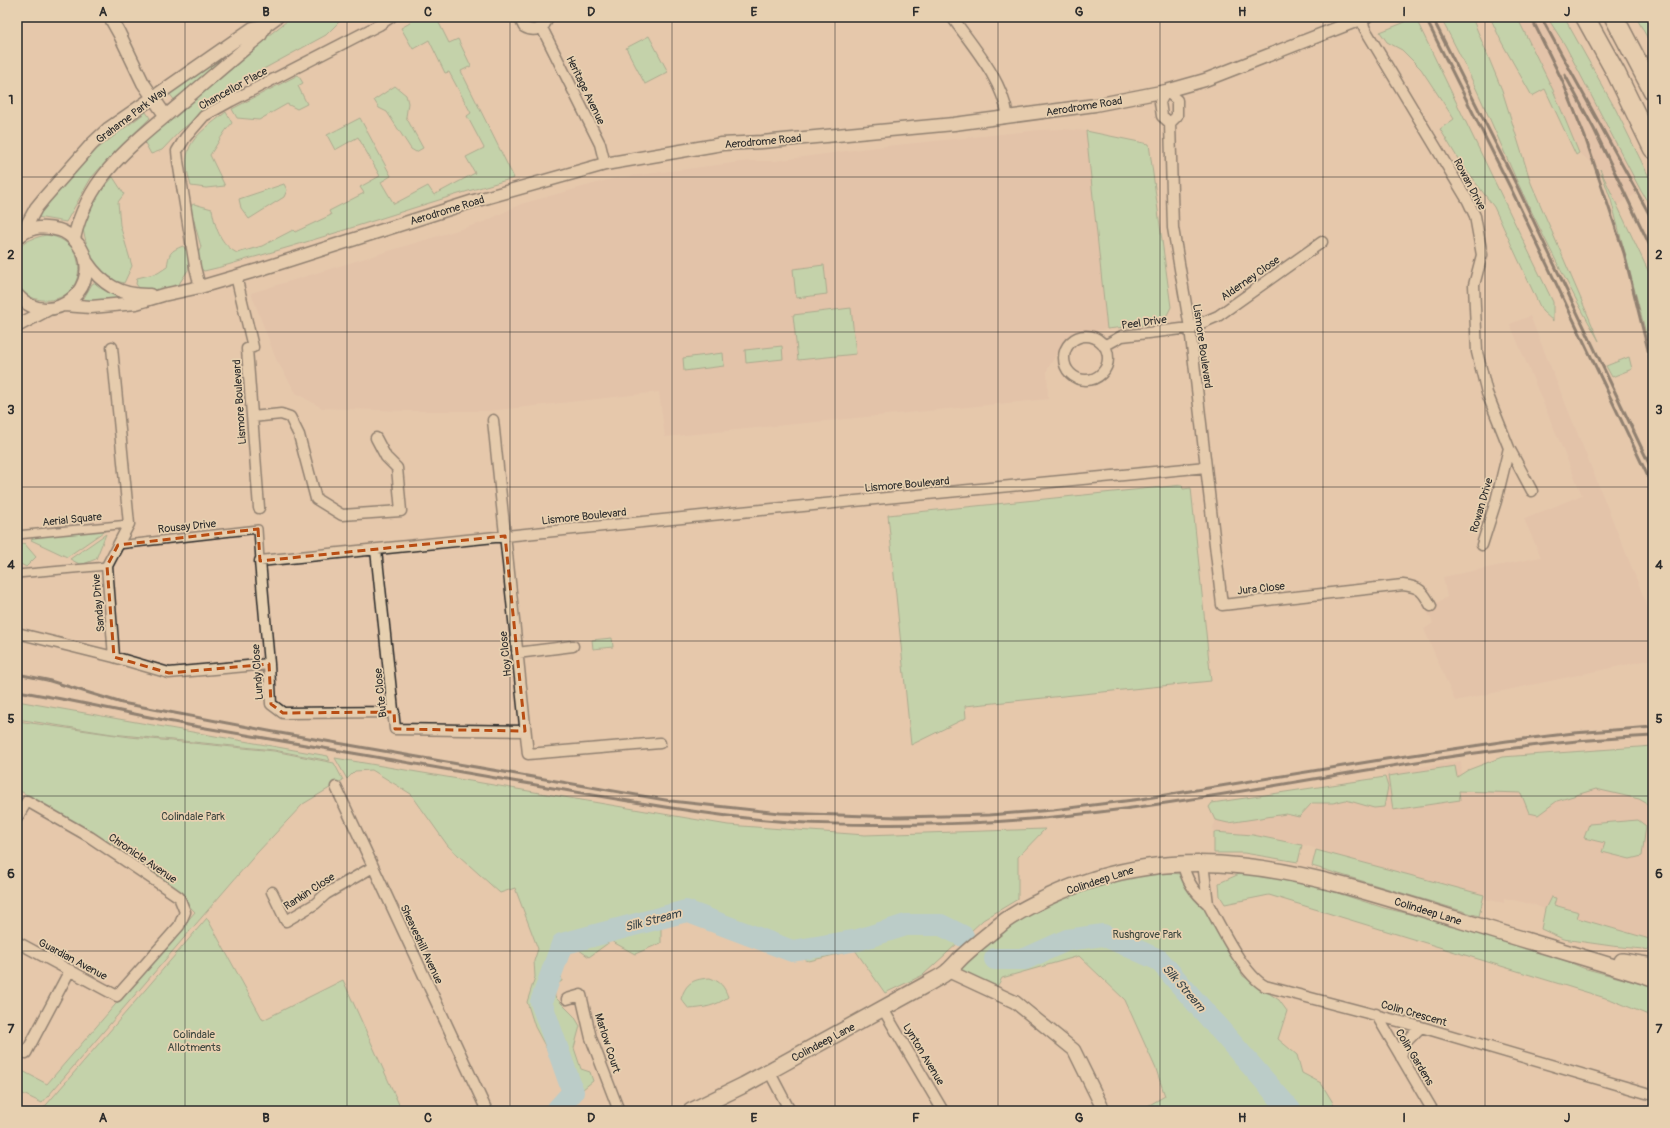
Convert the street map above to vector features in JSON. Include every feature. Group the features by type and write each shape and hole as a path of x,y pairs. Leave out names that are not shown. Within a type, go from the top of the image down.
{"highway":[{"path":"1585,17 1616,72 1653,149"},
{"path":"1614,17 1653,91"}],"main road":[{"name":"Colindeep Lane","path":"691,1111 744,1085 884,1009 948,971 966,953 1002,923 1049,897 1112,874 1139,868 1203,863 1241,866 1302,875 1560,949 1653,979"},
{"name":"Colindeep Lane","path":"1560,949 1653,966"}],"street":[{"path":"110,17 143,83 165,115"},
{"name":"Grahame Park Way","path":"74,239 77,224 92,191 108,168 165,115 260,36 266,25 276,17"},
{"name":"Chancellor Place","path":"200,287 195,267 178,161 177,151 185,138 204,116 217,108 379,25 391,17"},
{"path":"519,17 521,23 528,30 537,30 542,28 546,24 548,17"},
{"path":"952,17 997,81 1007,108 1008,118"},
{"name":"Aerodrome Road","path":"64,305 92,307 136,303 163,294 200,287 474,201 605,164 722,144 762,142 1008,118 1095,106 1166,91 1205,80 1363,18"},
{"name":"Rowan Drive","path":"1363,18 1365,29 1468,201 1475,216 1482,255 1474,285 1477,352 1487,393 1509,448 1532,491"},
{"name":"Grahame Park Way","path":"20,237 36,208 92,144 108,129 253,28 266,25"},
{"name":"Heritage Avenue","path":"542,28 600,144 605,164"},
{"path":"1166,91 1177,100 1178,116 1170,123"},
{"name":"Lismore Boulevard","path":"260,561 1206,467 1190,328 1173,228 1170,123 1162,116 1160,102 1166,91"},
{"path":"20,237 36,228 49,227 63,231 74,239"},
{"name":"Aerodrome Road","path":"74,239 81,248 86,261 95,275 113,288 139,295 163,294"},
{"name":"Alderney Close","path":"1190,328 1218,316 1322,242"},
{"path":"17,326 51,309 64,305 75,297 82,287 86,261"},
{"name":"Lismore Boulevard","path":"236,276 253,347 247,349 259,508"},
{"path":"17,295 22,300 37,308 51,309"},
{"name":"Peel Drive","path":"1104,346 1122,336 1190,328"},
{"path":"1086,336 1093,337 1104,346 1108,356 1108,362 1103,373 1098,377 1081,380 1075,378 1066,369 1064,358 1065,352 1073,340 1086,336"},
{"path":"112,347 129,524"},
{"path":"252,417 281,414 290,417 299,435 316,499 342,515 401,511 397,468 386,457 376,438"},
{"name":"Hoy Close","path":"493,420 528,754 660,743"},
{"name":"Rowan Drive","path":"1482,544 1496,501 1509,448"},
{"name":"Jura Close","path":"1206,467 1222,605 1403,585 1414,586 1424,592 1431,606"},
{"name":"Aerial Square","path":"17,536 129,524"},
{"name":"Sanday Drive","path":"114,656 107,566 129,524"},
{"name":"Rousay Drive","path":"118,545 258,529 260,561"},
{"name":"Bute Close","path":"376,550 395,729 526,731"},
{"name":"Lundy Close","path":"260,561 271,704 283,713 394,712"},
{"path":"17,574 107,566"},
{"path":"17,633 114,656 169,673 269,664"},
{"path":"517,652 573,646"},
{"name":"Sheaveshill Avenue","path":"336,787 487,1111"},
{"name":"Chronicle Avenue","path":"17,818 27,801 90,837 179,897 184,912 179,926 117,996"},
{"name":"Colin Crescent","path":"1203,863 1208,904"},
{"name":"Colin Crescent","path":"1183,864 1184,872 1189,883 1196,894 1208,904 1247,970 1257,981 1265,986 1376,1014 1653,1095"},
{"name":"Rankin Close","path":"272,892 286,920 315,904 326,894 373,867"},
{"name":"Guardian Avenue","path":"17,942 117,996"},
{"path":"26,1053 70,970"},
{"path":"948,971 1015,1002 1074,1050 1104,1111"},
{"name":"Marlow Court","path":"566,999 581,995 591,1038 620,1111"},
{"name":"Lynton Avenue","path":"884,1009 943,1111"},
{"name":"Colin Gardens","path":"1376,1014 1433,1111"},
{"path":"1401,1057 1404,1044 1421,1027"},
{"path":"769,1071 790,1111"}],"highlighted area":[{"path":"258,529 260,561 505,536 525,731 395,729 394,712 283,713 271,704 269,664 169,673 114,657 107,566 118,545"}],"shaded area":[{"path":"1517,17 1547,17 1565,45 1641,191 1617,205 1600,169 1579,153 1553,90"},
{"path":"1064,129 1086,131 1107,329 1067,336 1047,370 1048,399 665,437 659,392 489,411 405,411 322,408 296,393 276,359 251,293 484,222 521,204 615,178 749,161 775,161 868,148 1040,130"},
{"path":"1530,316 1653,620 1653,659 1455,701 1424,629 1433,623 1426,609 1447,597 1443,577 1541,557 1524,519 1582,495 1510,324"},
{"path":"1461,761 1462,778 1653,783 1653,950 1625,942 1535,905 1504,898 1504,903 1461,894 1308,846 1254,835 1213,831 1215,815 1283,812 1332,801 1387,781 1386,772"}],"green space":[{"path":"292,17 338,17 340,21 326,35 247,78 180,131 162,150 151,154 145,143 154,129"},
{"path":"413,17 436,17 449,43 458,39 471,66 461,71 514,178 219,268 204,271 193,264 201,247 190,206 194,204 212,209 222,240 237,253 262,246 293,230 295,232 331,215 329,211 364,193 360,187 380,176 358,137 335,150 327,135 360,118 391,176 381,182 394,204 428,186 434,195 475,173 466,157 484,148 467,116 471,113 449,72 445,73 429,40 413,49 401,28 410,23"},
{"path":"1410,17 1415,17 1553,302 1553,321 1542,311 1494,207 1460,162 1440,129 1454,119 1421,69 1402,50 1387,42 1380,32 1403,23"},
{"path":"1440,17 1471,17 1473,20 1502,90 1531,183 1599,341 1566,281 1536,220 1489,117"},
{"path":"1490,17 1517,17 1553,90 1579,153 1576,155 1545,89 1532,96 1502,43"},
{"path":"1547,17 1564,17 1616,110 1653,185 1653,211 1641,191 1565,45"},
{"path":"1636,17 1653,17 1653,48"},
{"path":"257,30 175,101 169,93"},
{"path":"649,36 668,72 645,84 626,48"},
{"path":"298,75 303,83 298,86 307,104 297,109 287,104 259,120 237,118 232,109"},
{"path":"395,86 406,95 408,103 406,117 423,148 416,152 411,149 387,112 379,108 374,100"},
{"path":"146,112 150,118 91,178 66,222 37,217 56,191 97,149"},
{"path":"226,112 232,123 210,155 225,186 206,188 191,186 187,160 188,150 198,135"},
{"path":"1086,131 1149,144 1171,307 1163,323 1107,329"},
{"path":"1600,169 1653,281 1653,360 1611,200"},
{"path":"113,177 124,194 118,202 120,225 132,266 124,283 108,279 94,265 88,250 81,221 97,196"},
{"path":"284,184 287,190 284,197 249,219 241,208 239,199"},
{"path":"46,235 61,239 72,248 77,259 78,271 75,283 68,292 57,299 42,300 27,295 17,284 17,257 21,246 35,238"},
{"path":"183,246 189,254 188,270 179,284 167,290 140,289 136,284 137,278 158,273 167,267 171,253 175,249"},
{"path":"824,265 827,294 796,298 793,269"},
{"path":"98,281 117,294 117,300 87,305 84,298 92,284"},
{"path":"851,308 856,354 798,360 793,315"},
{"path":"782,346 783,359 746,363 745,350"},
{"path":"723,353 724,366 684,371 683,358"},
{"path":"1629,357 1632,369 1612,377 1606,366"},
{"path":"1182,485 1183,489 1191,488 1211,681 965,706 966,718 911,745 888,515"},
{"path":"106,530 67,557 31,540 33,537"},
{"path":"106,534 96,559 81,565 70,559"},
{"path":"24,543 36,557 26,567 17,562 17,549"},
{"path":"612,638 613,647 593,649 592,640"},
{"path":"17,701 328,756 330,761 274,750 112,734 17,719"},
{"name":"Colindale Park","path":"17,721 130,737 274,751 334,763 343,780 303,804 257,853 42,1103 17,1091 17,1068 47,1084 195,912 174,890 79,826 17,789"},
{"path":"1653,746 1653,807 1639,799 1596,789 1557,801 1538,815 1529,813 1521,793 1459,791 1460,800 1393,810 1388,776 1455,766 1457,777 1468,770 1502,757"},
{"path":"335,758 728,825 865,835 1045,829 1018,857 1018,899 983,920 923,975 885,993 855,950 809,961 705,923 679,916 661,923 661,943 635,954 611,941 589,957 575,947 559,961 562,981 554,986 555,997 574,1016 580,1026 574,1048 581,1069 590,1072 593,1081 578,1093 566,1111 567,1087 535,1027 527,1002 535,977 534,961 538,949 515,888 500,893 448,846 411,794 372,770 355,771 347,779"},
{"path":"1385,777 1388,787 1384,807 1374,808 1346,800 1333,803 1312,803 1299,817 1286,814 1228,823 1215,820 1209,807 1212,803"},
{"path":"1638,820 1646,826 1642,856 1630,859 1602,852 1605,843 1584,838 1589,824"},
{"path":"1214,832 1253,835 1302,845 1298,862 1244,853 1214,853"},
{"path":"1316,850 1484,895 1479,916 1312,866"},
{"path":"1244,872 1288,877 1384,908 1465,927 1541,950 1583,968 1653,987 1653,1017 1612,1000 1269,895 1225,904 1220,896 1219,883"},
{"name":"Rushgrove Park","path":"1172,873 1187,875 1243,976 1279,1000 1287,1011 1278,1039 1297,1055 1302,1073 1321,1083 1338,1111 1139,1111 1165,1096 1156,1069 1125,1000 1079,956 1002,978 994,992 948,971 999,923 1106,876"},
{"path":"1551,897 1556,898 1554,905 1579,912 1577,918 1653,940 1653,950 1563,939 1541,929 1545,909"},
{"name":"Colindale Allotments","path":"207,918 263,1020 343,980 402,1111 41,1111"},
{"path":"710,978 722,985 728,997 719,1003 710,1006 689,1009 681,999 685,989 691,982 699,979"}],"waterway":[{"name":"Silk Stream","path":"556,1111 573,1092 541,1002 562,944 686,911 792,951 858,940 906,925 941,925 963,936"},
{"name":"Silk Stream","path":"995,959 1025,959 1067,940 1103,935 1159,960 1291,1111"}],"railway":[{"path":"1425,17 1513,193 1653,487"},
{"path":"1432,17 1517,186 1653,472"},
{"path":"1531,17 1562,80 1585,137 1624,253 1653,370"},
{"path":"1541,17 1653,221"},
{"path":"1565,75 1594,129 1653,252"},
{"path":"17,674 47,680 122,703 274,732 671,801 780,813 897,817 989,815 1053,810 1141,799 1507,741 1574,733 1653,727"},
{"path":"17,691 188,725 651,805 761,820 832,824 928,824 1019,820 1110,811 1471,754 1562,743 1653,736"}]}
